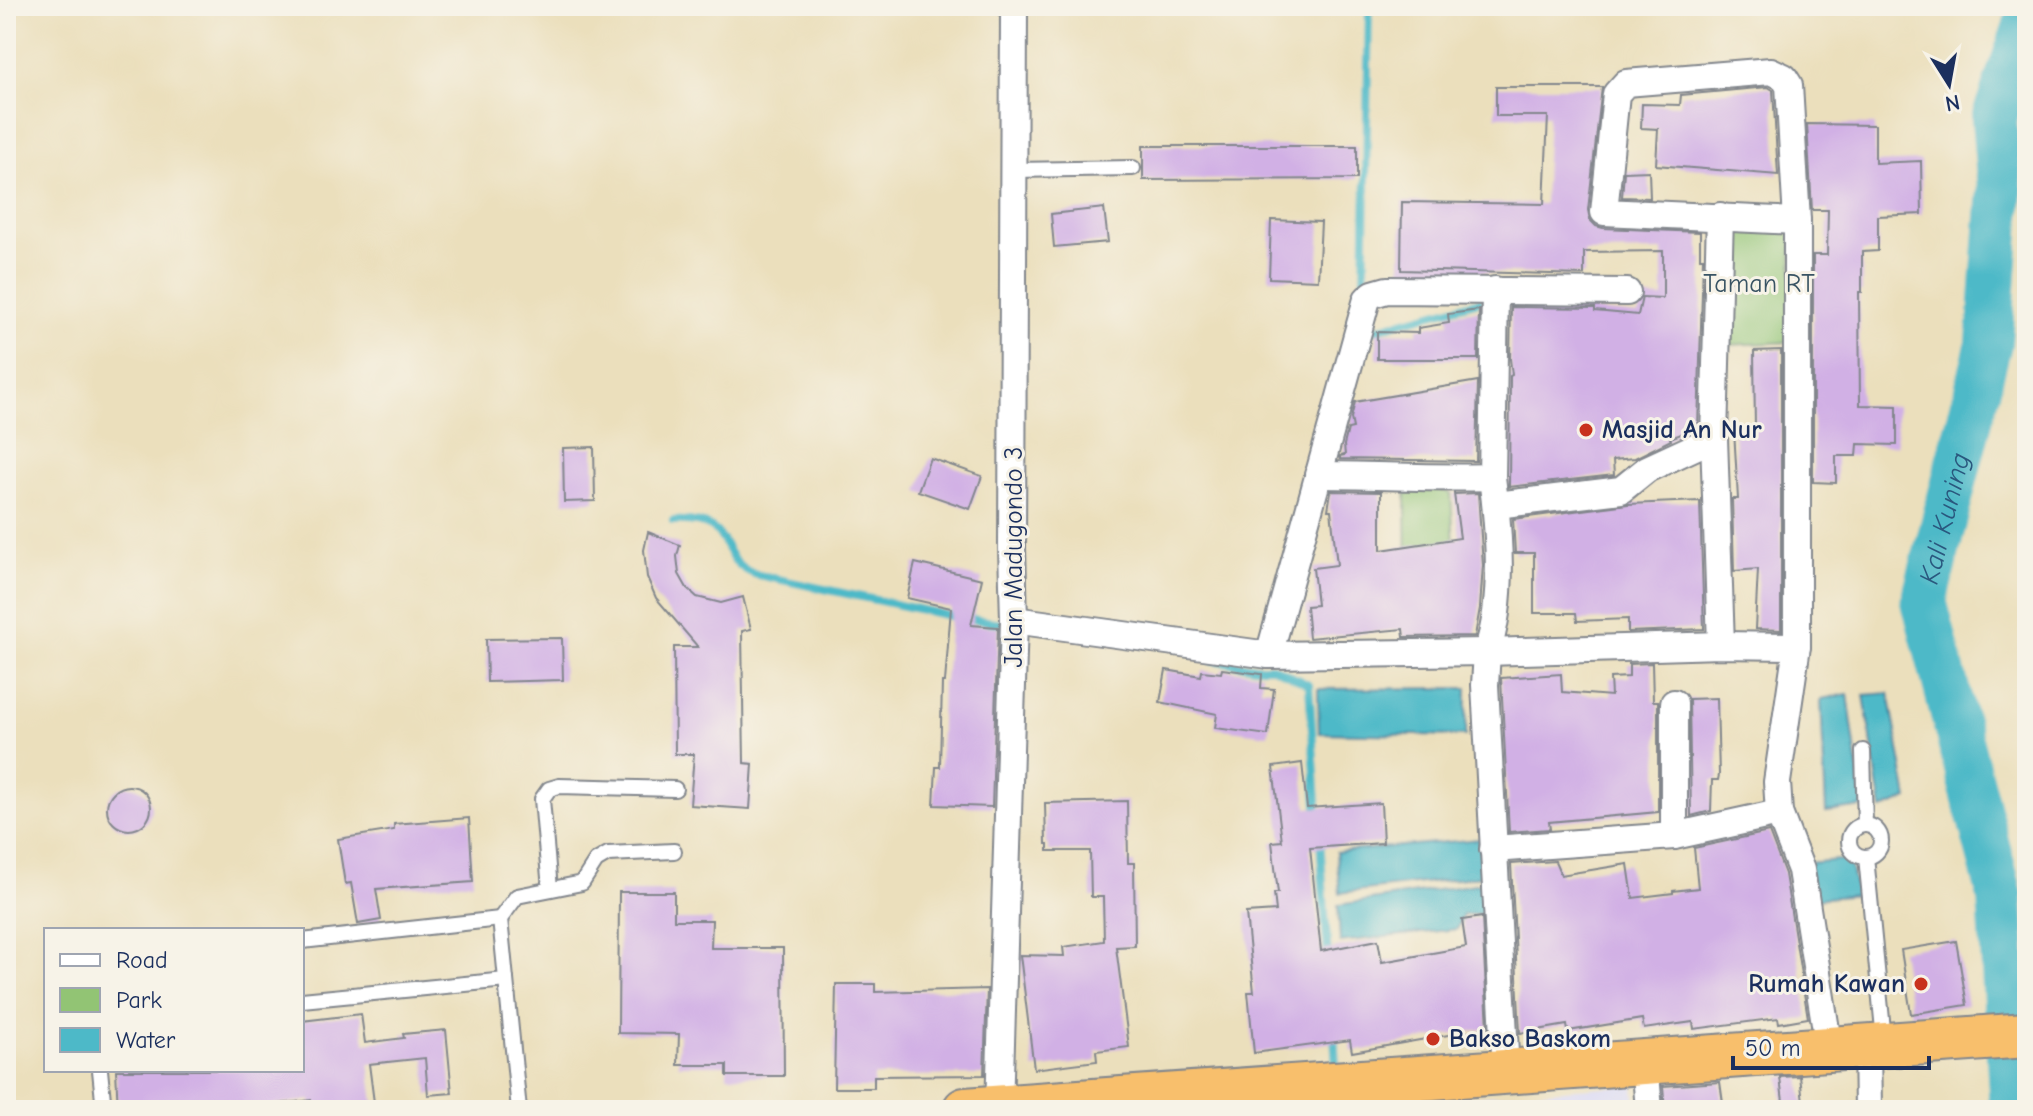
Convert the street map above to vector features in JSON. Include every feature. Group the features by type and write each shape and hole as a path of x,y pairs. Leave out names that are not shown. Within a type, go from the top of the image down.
{"highway":[{"path":"982,1109 1334,1090 1506,1072 2027,1035"}],"street":[{"name":"Jalan Madugondo 3","path":"982,1109 1014,620 1014,6"},
{"path":"1797,221 1603,211 1616,94 1620,87 1626,83 1771,71 1784,77 1789,85 1797,221 1797,646 1777,782 1779,813 1860,1046 1868,1110"},
{"path":"1720,216 1714,438 1721,645"},
{"path":"1274,655 1318,475 1367,299 1387,290 1627,292"},
{"path":"1495,290 1492,477 1496,505 1497,611 1487,652 1485,685 1506,1072"},
{"path":"1496,505 1621,490 1647,469 1714,438"},
{"path":"1318,475 1434,479 1492,477"},
{"path":"1014,620 1274,655 1797,646"},
{"path":"1674,703 1674,836"},
{"path":"1493,849 1674,836 1779,813"},
{"path":"1645,1062 1649,1110"}],"lane":[{"path":"1015,170 1133,168"},
{"path":"1860,1046 1866,857 1859,857 1850,848 1849,836 1858,826 1865,825 1863,751"},
{"path":"550,889 542,799 549,789 559,786 675,789"},
{"path":"519,1110 500,919 517,896 582,883 596,861 608,854 674,851"},
{"path":"304,941 500,919"},
{"path":"304,1000 506,980"},
{"path":"100,1072 104,1110"}],"shaded area":[{"path":"1634,1085 1636,1110 1342,1110 1342,1106"}],"green space":[{"name":"Taman RT","path":"1724,224 1792,226 1792,342 1726,345"},
{"path":"1423,485 1451,493 1456,581 1407,580 1406,494"}],"water":[{"path":"1467,688 1466,736 1319,733 1318,689"},
{"path":"1889,693 1908,799 1882,809 1864,695"},
{"path":"1848,694 1863,807 1826,812 1821,699"},
{"path":"1480,839 1481,876 1340,893 1336,852"},
{"path":"1849,859 1857,895 1814,899 1808,863"},
{"path":"1483,883 1487,913 1463,915 1457,929 1340,942 1338,905"}],"building":[{"path":"1496,87 1602,87 1588,210 1590,220 1603,228 1700,232 1700,258 1703,258 1698,428 1670,438 1635,458 1613,460 1614,475 1509,487 1511,307 1595,308 1595,311 1638,315 1642,297 1663,298 1663,251 1584,252 1584,275 1401,270 1402,202 1544,204 1548,116 1496,116"},
{"path":"1768,87 1773,90 1778,175 1656,165 1658,129 1641,128 1642,104 1680,105 1681,95"},
{"path":"1807,124 1875,125 1875,163 1921,161 1922,214 1878,216 1878,251 1862,252 1862,292 1859,292 1860,405 1897,406 1897,445 1858,444 1857,456 1836,456 1836,483 1813,482 1813,255 1827,255 1828,210 1812,210"},
{"path":"1143,146 1357,146 1357,179 1143,180"},
{"path":"1649,171 1650,198 1622,197 1624,172"},
{"path":"1104,208 1108,242 1054,247 1051,214"},
{"path":"1271,220 1321,222 1318,280 1269,278"},
{"path":"1479,310 1478,359 1377,359 1377,332 1418,333 1418,328 1449,323 1448,314"},
{"path":"1781,350 1781,630 1755,629 1758,569 1734,571 1732,499 1738,499 1734,430 1755,429 1754,351"},
{"path":"1478,381 1476,461 1340,459 1345,455 1348,429 1353,428 1351,418 1355,402"},
{"path":"594,447 595,501 564,502 563,448"},
{"path":"930,458 982,476 970,509 918,491"},
{"path":"1331,491 1381,492 1381,550 1460,538 1454,494 1478,493 1483,565 1475,636 1404,637 1403,629 1309,638 1306,606 1317,605 1313,568 1337,565 1331,510 1328,510"},
{"path":"1700,501 1704,629 1628,632 1628,619 1577,621 1576,613 1534,613 1534,553 1515,553 1513,519 1628,504"},
{"path":"648,532 680,545 677,556 679,574 697,597 721,603 743,597 751,629 742,631 744,763 753,764 750,809 690,805 694,754 675,754 674,647 698,647 656,598 647,577 644,550"},
{"path":"915,563 982,579 971,625 998,627 992,807 934,805 936,767 940,767 942,682 945,682 951,608 907,598"},
{"path":"562,638 563,680 487,682 486,639"},
{"path":"1652,663 1653,701 1658,701 1658,812 1549,822 1550,829 1509,832 1501,678 1561,674 1562,692 1611,696 1610,678 1629,677 1629,664"},
{"path":"1222,669 1262,674 1261,688 1274,689 1268,735 1215,728 1217,714 1160,702 1166,670 1201,676 1202,671 1221,673"},
{"path":"1717,698 1718,780 1712,780 1711,811 1691,816 1689,699"},
{"path":"1302,763 1307,808 1381,803 1383,843 1310,848 1321,951 1378,940 1382,962 1466,947 1462,920 1482,917 1488,1028 1352,1052 1350,1040 1254,1053 1248,992 1254,992 1246,913 1276,911 1274,893 1278,893 1272,842 1282,841 1273,767"},
{"path":"129,786 144,793 151,808 144,823 129,830 114,823 107,808 114,793"},
{"path":"1127,801 1128,863 1134,863 1135,946 1116,947 1129,1047 1096,1051 1097,1061 1034,1069 1020,955 1064,956 1063,947 1104,941 1103,897 1091,897 1090,851 1048,851 1045,803"},
{"path":"469,818 473,882 376,889 381,920 358,924 351,883 345,884 338,839 394,830 394,824"},
{"path":"1769,832 1785,874 1808,1018 1779,1023 1778,1018 1694,1029 1693,1022 1644,1029 1642,1019 1568,1031 1567,1025 1520,1033 1511,864 1555,861 1561,875 1628,864 1633,898 1698,888 1694,848"},
{"path":"619,892 674,892 674,920 712,920 711,948 783,948 784,1076 727,1076 727,1065 678,1065 679,1034 618,1033"},
{"path":"1956,941 1967,1005 1911,1014 1901,950"},
{"path":"836,984 875,984 875,992 987,989 984,1075 874,1076 874,1088 834,1088"},
{"path":"361,1014 365,1043 404,1038 403,1034 446,1030 452,1093 428,1095 425,1058 369,1064 375,1110 312,1110 311,1100 272,1105 272,1110 118,1110 116,1072 304,1072 304,1021"},
{"path":"1800,1076 1804,1110 1784,1110 1780,1077"},
{"path":"1720,1082 1724,1110 1665,1110 1663,1086"}],"waterway":[{"path":"1364,295 1369,6"},
{"name":"Kali Kuning","path":"2012,1110 2000,896 1924,601 1989,343 2000,190 1994,119 2027,23"},
{"path":"1365,332 1479,301"},
{"path":"673,521 708,526 717,532 733,559 754,574 955,617 1010,624"},
{"path":"1212,660 1273,667 1309,685 1318,818"},
{"path":"1320,839 1328,958"},
{"path":"1334,1031 1336,1069"}],"place":[{"name":"Masjid An Nur","path":"1586,430"},
{"name":"Rumah Kawan","path":"1921,984"},
{"name":"Bakso Baskom","path":"1433,1039"}]}
